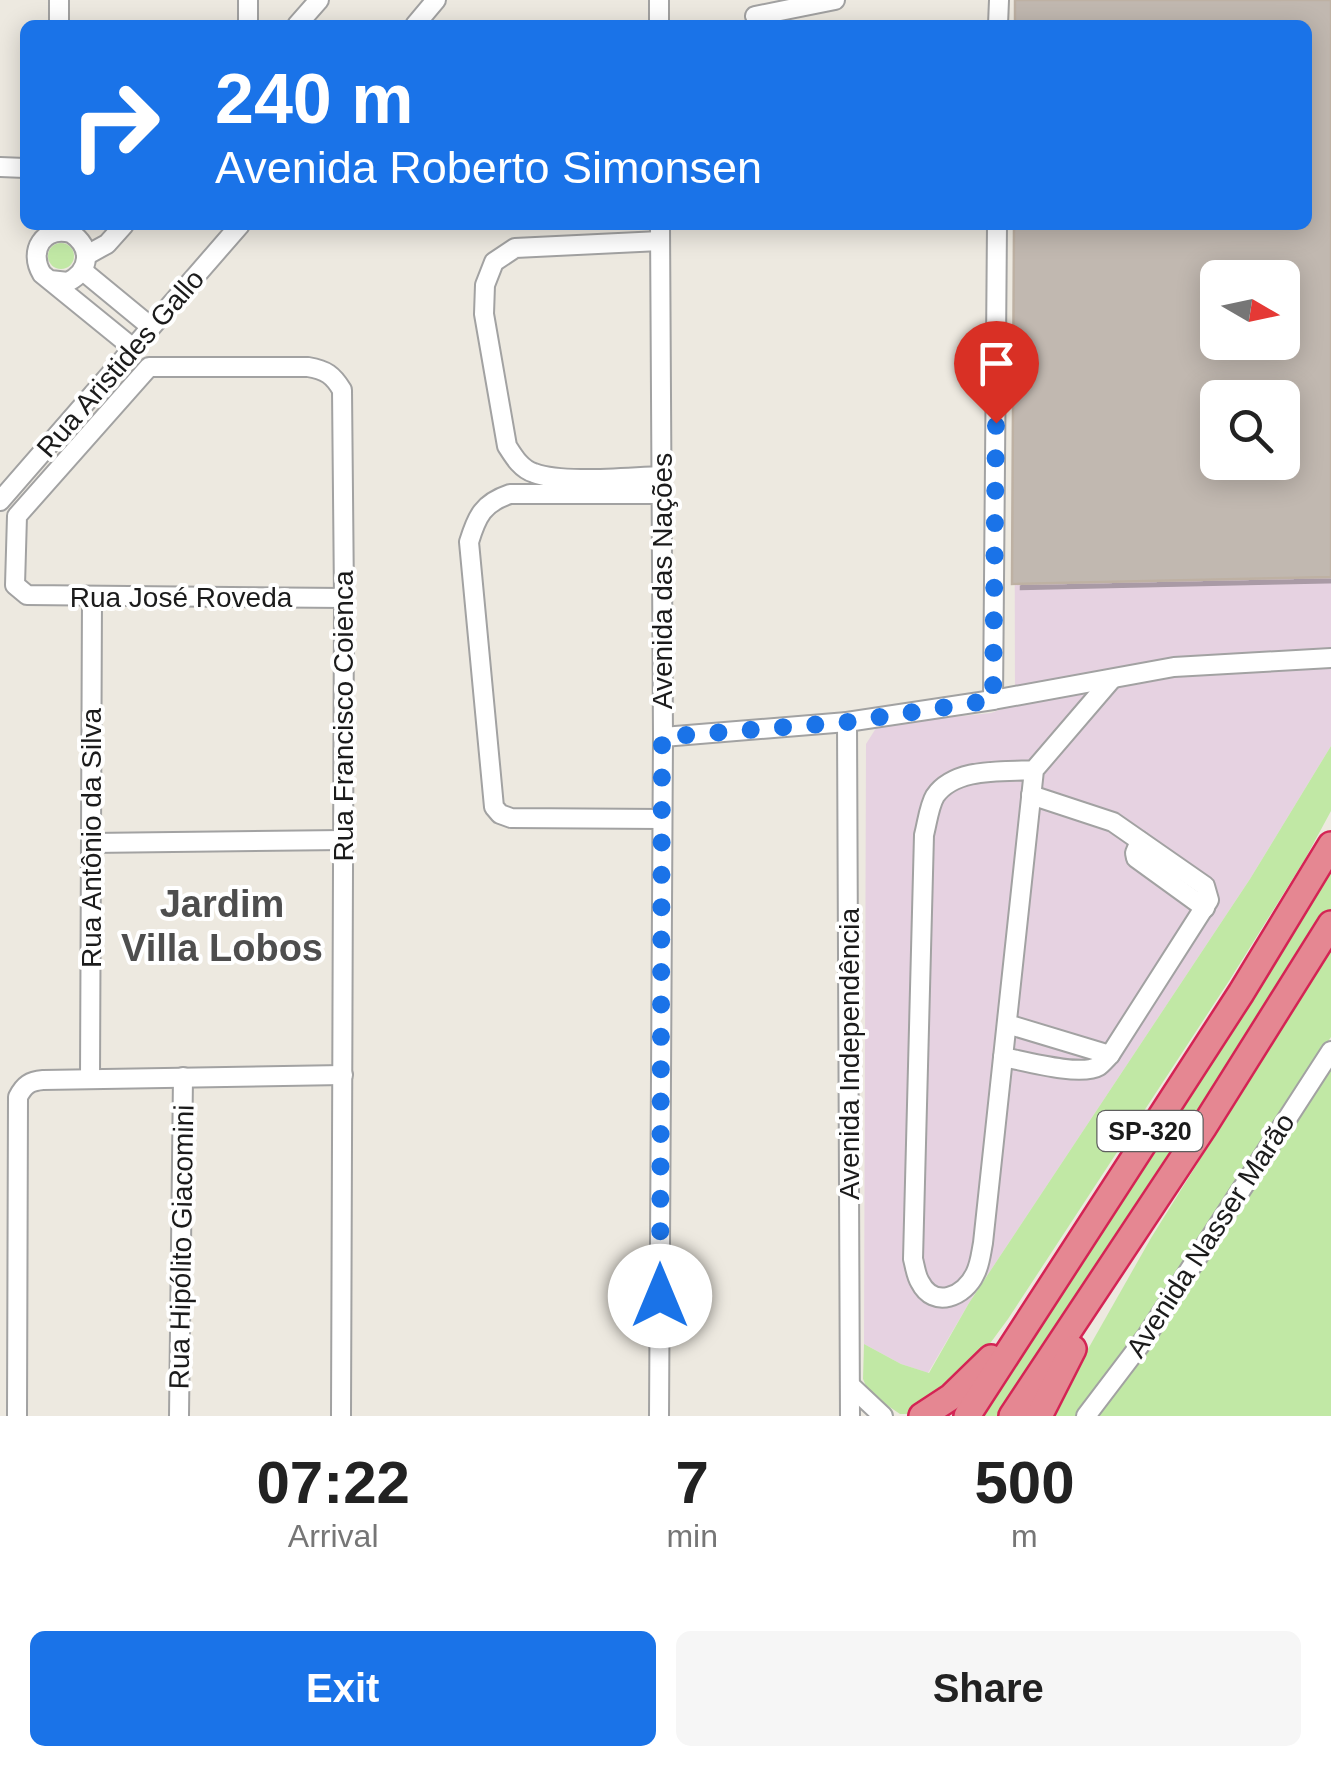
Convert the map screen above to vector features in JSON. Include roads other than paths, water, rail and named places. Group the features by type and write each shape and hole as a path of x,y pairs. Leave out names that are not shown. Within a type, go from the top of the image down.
{"highway":[{"name":"SP-320","path":"967,1416 1241,993 1331,843"},
{"name":"SP-320","path":"1012,1416 1331,924"},
{"path":"1038,1416 1135,1230"},
{"path":"922,1416 951,1397 1022,1326"}],"street":[{"path":"301,20 318,0"},
{"path":"419,20 436,0"},
{"path":"754,16 835,0"},
{"path":"56,230 37,246 36,266 133,348"},
{"path":"63,230 71,233 151,327"},
{"path":"50,280 68,282 88,255 118,230"},
{"name":"Rua Aristides Gallo","path":"0,501 236,230"},
{"path":"993,700 997,230"},
{"path":"660,233 515,248 494,262 485,285 484,314 506,446 517,462 532,473 554,478 661,485"},
{"name":"Avenida das Nações","path":"659,1416 660,233"},
{"name":"Rua Francisco Coienca","path":"20,592 15,585 17,516 149,366 308,367 323,369 342,390 342,1416"},
{"path":"661,485 510,494 490,500 476,517 469,542 494,807 511,818 662,819"},
{"name":"Rua José Roveda","path":"20,592 36,597 344,598"},
{"name":"Rua Antônio da Silva","path":"90,1078 92,597"},
{"path":"662,737 847,722 1174,667 1331,658"},
{"path":"1034,770 981,773 953,781 934,797 924,835 914,1259 920,1282 930,1294 946,1298 964,1292 977,1272 984,1244 1034,770 1112,679"},
{"name":"Avenida Independência","path":"847,722 850,1416"},
{"path":"1003,1057 1087,1070 1100,1066 1206,908 1136,858 1140,841 1113,822 1031,795"},
{"path":"91,843 343,840"},
{"path":"1007,1024 1110,1055"},
{"name":"Avenida Nasser Marão","path":"1086,1416 1146,1336 1331,1052"},
{"path":"17,1416 18,1097 23,1087 32,1081 90,1078 342,1075"},
{"name":"Rua Hipólito Giacomini","path":"179,1416 183,1077"},
{"path":"851,1386 883,1416"}],"district":[{"name":"Jardim Villa Lobos","path":"222,926"}]}
